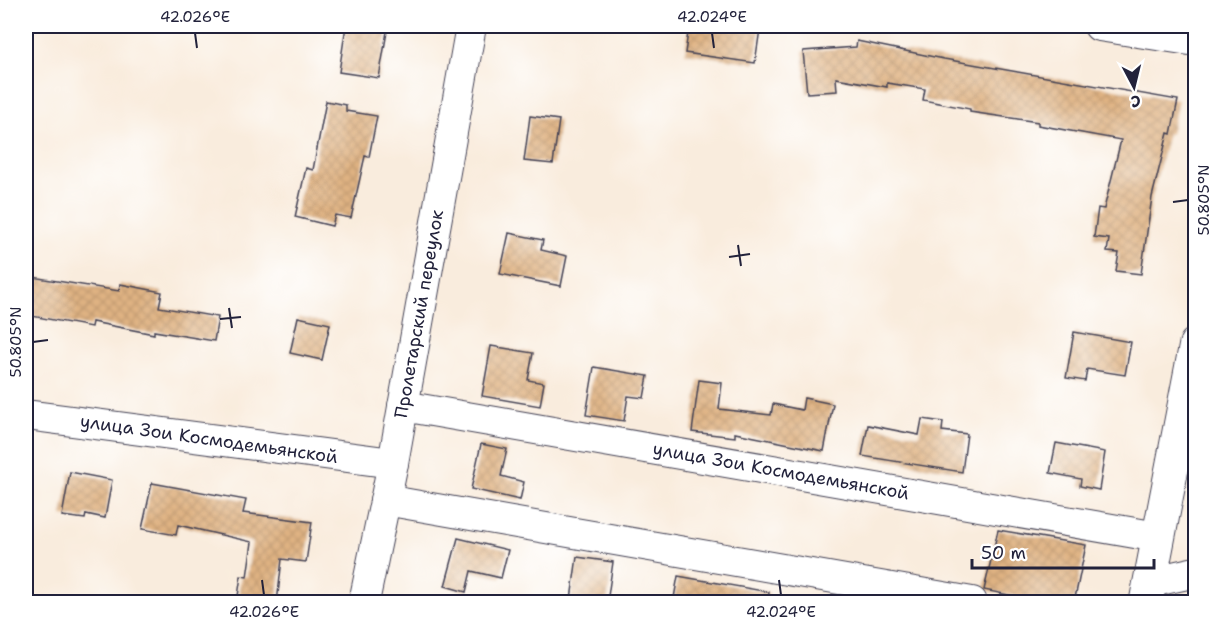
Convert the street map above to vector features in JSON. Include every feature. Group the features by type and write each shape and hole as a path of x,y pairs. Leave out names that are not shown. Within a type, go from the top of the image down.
{"main road":[{"path":"1148,592 1196,344"}],"street":[{"name":"Пролетарский переулок","path":"364,603 393,463 471,26"},
{"path":"1099,26 1196,41"},
{"name":"улица Зои Космодемьянской","path":"403,406 1158,537"},
{"name":"улица Зои Космодемьянской","path":"26,415 393,463"},
{"path":"385,500 972,603"},
{"path":"1148,592 1196,572"}],"building":[{"path":"346,26 388,26 379,78 339,72"},
{"path":"689,26 736,26 760,29 755,63 685,53"},
{"path":"857,41 944,59 1178,100 1171,134 1168,133 1152,197 1141,274 1116,271 1119,253 1107,252 1109,239 1094,237 1098,208 1104,209 1121,140 1038,125 1038,122 970,112 970,109 923,100 925,89 887,83 887,87 836,78 837,91 807,93 803,51 856,47"},
{"path":"326,101 346,105 346,111 377,116 369,157 365,156 351,218 335,215 332,226 295,217 306,168 313,170"},
{"path":"530,116 559,120 553,164 524,161"},
{"path":"509,233 543,240 541,250 567,256 561,286 500,274"},
{"path":"26,276 119,291 120,284 162,292 159,307 218,317 214,341 154,331 154,334 92,322 91,327 26,315"},
{"path":"298,317 330,324 322,360 290,353"},
{"path":"1074,332 1131,342 1125,375 1087,369 1085,381 1066,378"},
{"path":"491,346 533,353 528,380 544,383 540,406 482,396"},
{"path":"594,367 648,376 644,398 628,396 624,421 586,415"},
{"path":"699,380 722,383 719,409 771,415 773,404 802,410 804,398 833,404 824,451 735,433 735,437 692,432"},
{"path":"922,419 943,422 942,431 967,434 962,472 862,456 868,425 919,435"},
{"path":"1056,443 1105,452 1099,490 1080,486 1081,479 1050,473"},
{"path":"481,444 507,449 501,476 524,482 520,500 471,489"},
{"path":"70,472 112,480 105,518 86,514 85,519 62,516"},
{"path":"152,483 246,500 243,513 312,522 306,562 282,559 277,603 237,603 241,576 247,577 252,542 178,525 176,535 142,529"},
{"path":"998,530 1086,545 1074,603 1049,603 984,590"},
{"path":"458,538 508,550 501,578 471,571 466,592 445,586"},
{"path":"577,557 613,562 607,603 571,599"},
{"path":"678,576 769,592 768,603 673,603"}]}
